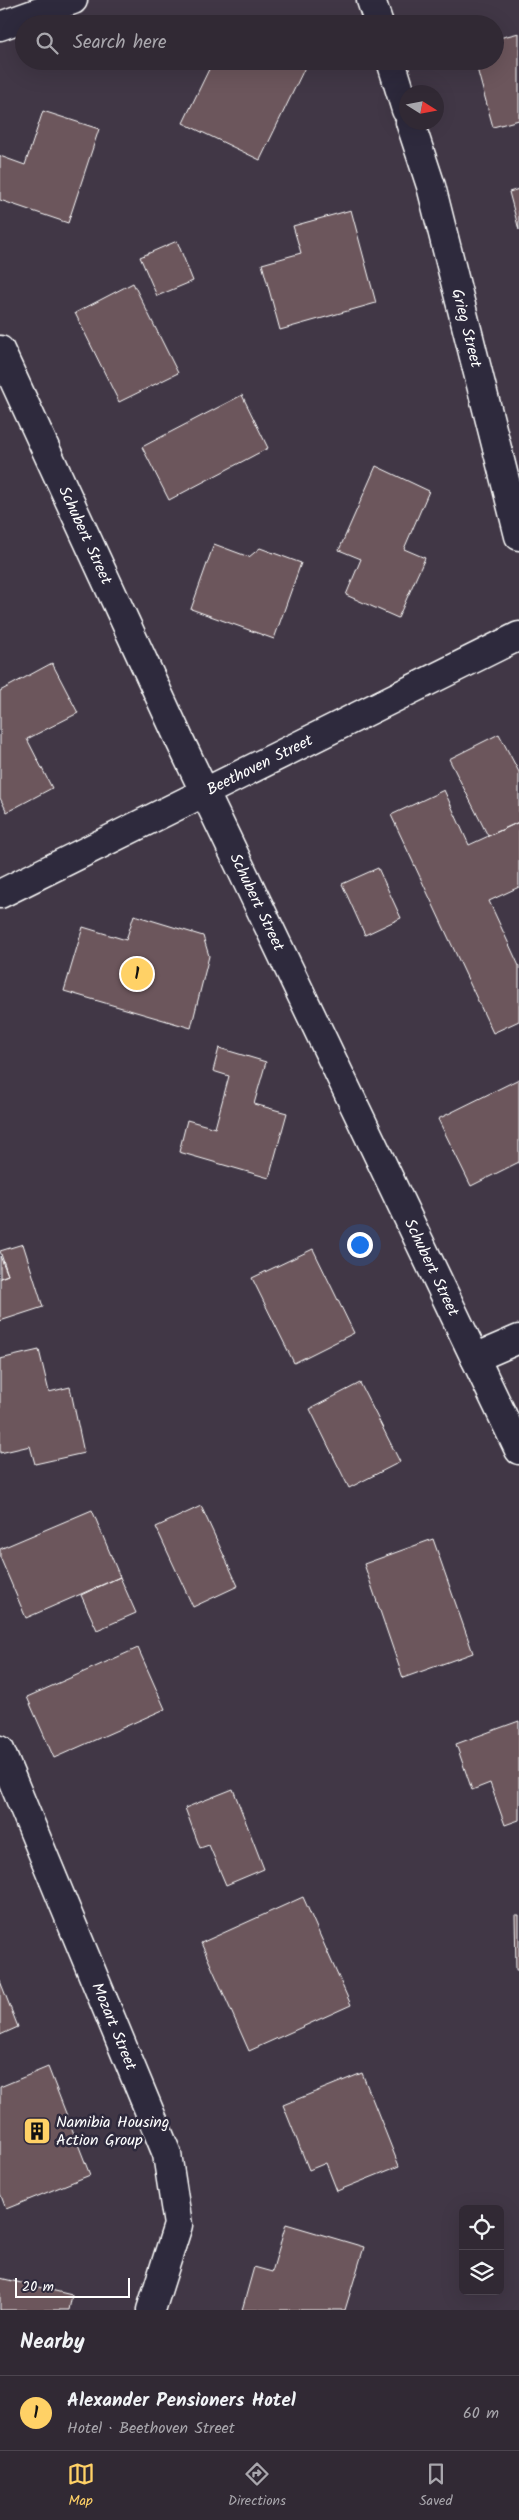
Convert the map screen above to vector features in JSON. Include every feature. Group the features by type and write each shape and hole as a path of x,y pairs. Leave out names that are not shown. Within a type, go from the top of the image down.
{"street":[{"path":"31,15 73,0"},
{"path":"371,0 376,15"},
{"path":"0,26 15,21"},
{"path":"394,70 399,87"},
{"name":"Grieg Street","path":"412,130 433,196 519,536"},
{"name":"Schubert Street","path":"0,350 205,791 519,1450"},
{"name":"Beethoven Street","path":"0,894 519,636"},
{"path":"475,1358 519,1339"},
{"name":"Mozart Street","path":"0,1750 168,2154 178,2225 151,2310"}],"building":[{"path":"519,33 519,120 493,127 477,70 504,70 504,37"},
{"path":"209,70 304,70 260,160 183,123"},
{"path":"43,111 99,129 68,223 0,200 0,156 25,165"},
{"path":"519,189 519,230 509,192"},
{"path":"351,210 376,303 280,330 262,264 301,253 293,226"},
{"path":"177,241 193,281 157,296 140,257"},
{"path":"133,283 178,373 119,402 75,313"},
{"path":"242,395 268,448 169,500 142,447"},
{"path":"376,466 429,491 404,549 425,558 398,618 346,595 361,559 339,550"},
{"path":"214,544 249,557 260,548 301,563 274,639 191,609"},
{"path":"52,663 78,713 27,739 52,788 7,812 0,798 0,691"},
{"path":"499,734 519,772 519,822 488,836 449,759"},
{"path":"444,790 469,845 519,822 519,887 489,901 519,966 519,1021 493,1033 391,815"},
{"path":"378,868 401,918 365,935 342,884"},
{"path":"134,915 203,936 209,956 191,1028 64,991 83,927 126,940"},
{"path":"219,1048 266,1062 254,1104 287,1113 269,1178 179,1152 187,1120 215,1128 229,1076 213,1071"},
{"path":"519,1079 519,1162 471,1186 438,1119"},
{"path":"23,1244 43,1307 0,1321 0,1278 8,1275 0,1251"},
{"path":"313,1249 354,1333 294,1363 252,1278"},
{"path":"0,1256 8,1275 0,1278"},
{"path":"39,1350 49,1392 70,1387 84,1453 35,1464 30,1446 0,1453 0,1359"},
{"path":"360,1383 400,1462 349,1488 310,1409"},
{"path":"201,1506 238,1586 193,1607 156,1527"},
{"path":"92,1510 120,1577 26,1618 0,1557 0,1549"},
{"path":"433,1539 473,1653 403,1678 364,1564"},
{"path":"120,1577 136,1613 97,1630 81,1595"},
{"path":"138,1648 165,1709 54,1758 27,1697"},
{"path":"519,1721 519,1820 505,1825 490,1783 472,1790 456,1744"},
{"path":"233,1789 264,1869 226,1885 209,1845 200,1848 185,1808"},
{"path":"303,1897 351,2005 249,2051 201,1943"},
{"path":"515,1915 519,1915 519,1970 516,1970"},
{"path":"0,1981 18,2027 0,2035"},
{"name":"Namibia Housing Action Group","path":"48,2067 90,2175 6,2209 0,2193 0,2087"},
{"path":"362,2073 399,2166 337,2191 326,2163 309,2170 283,2105"},
{"path":"286,2224 364,2247 345,2310 242,2310 254,2267 272,2272"},
{"path":"0,2278 72,2295 69,2310 0,2310"}],"place":[{"name":"Alexander Pensioners Hotel","path":"137,974"},
{"name":"Namibia Housing Action Group","path":"37,2131"}]}
